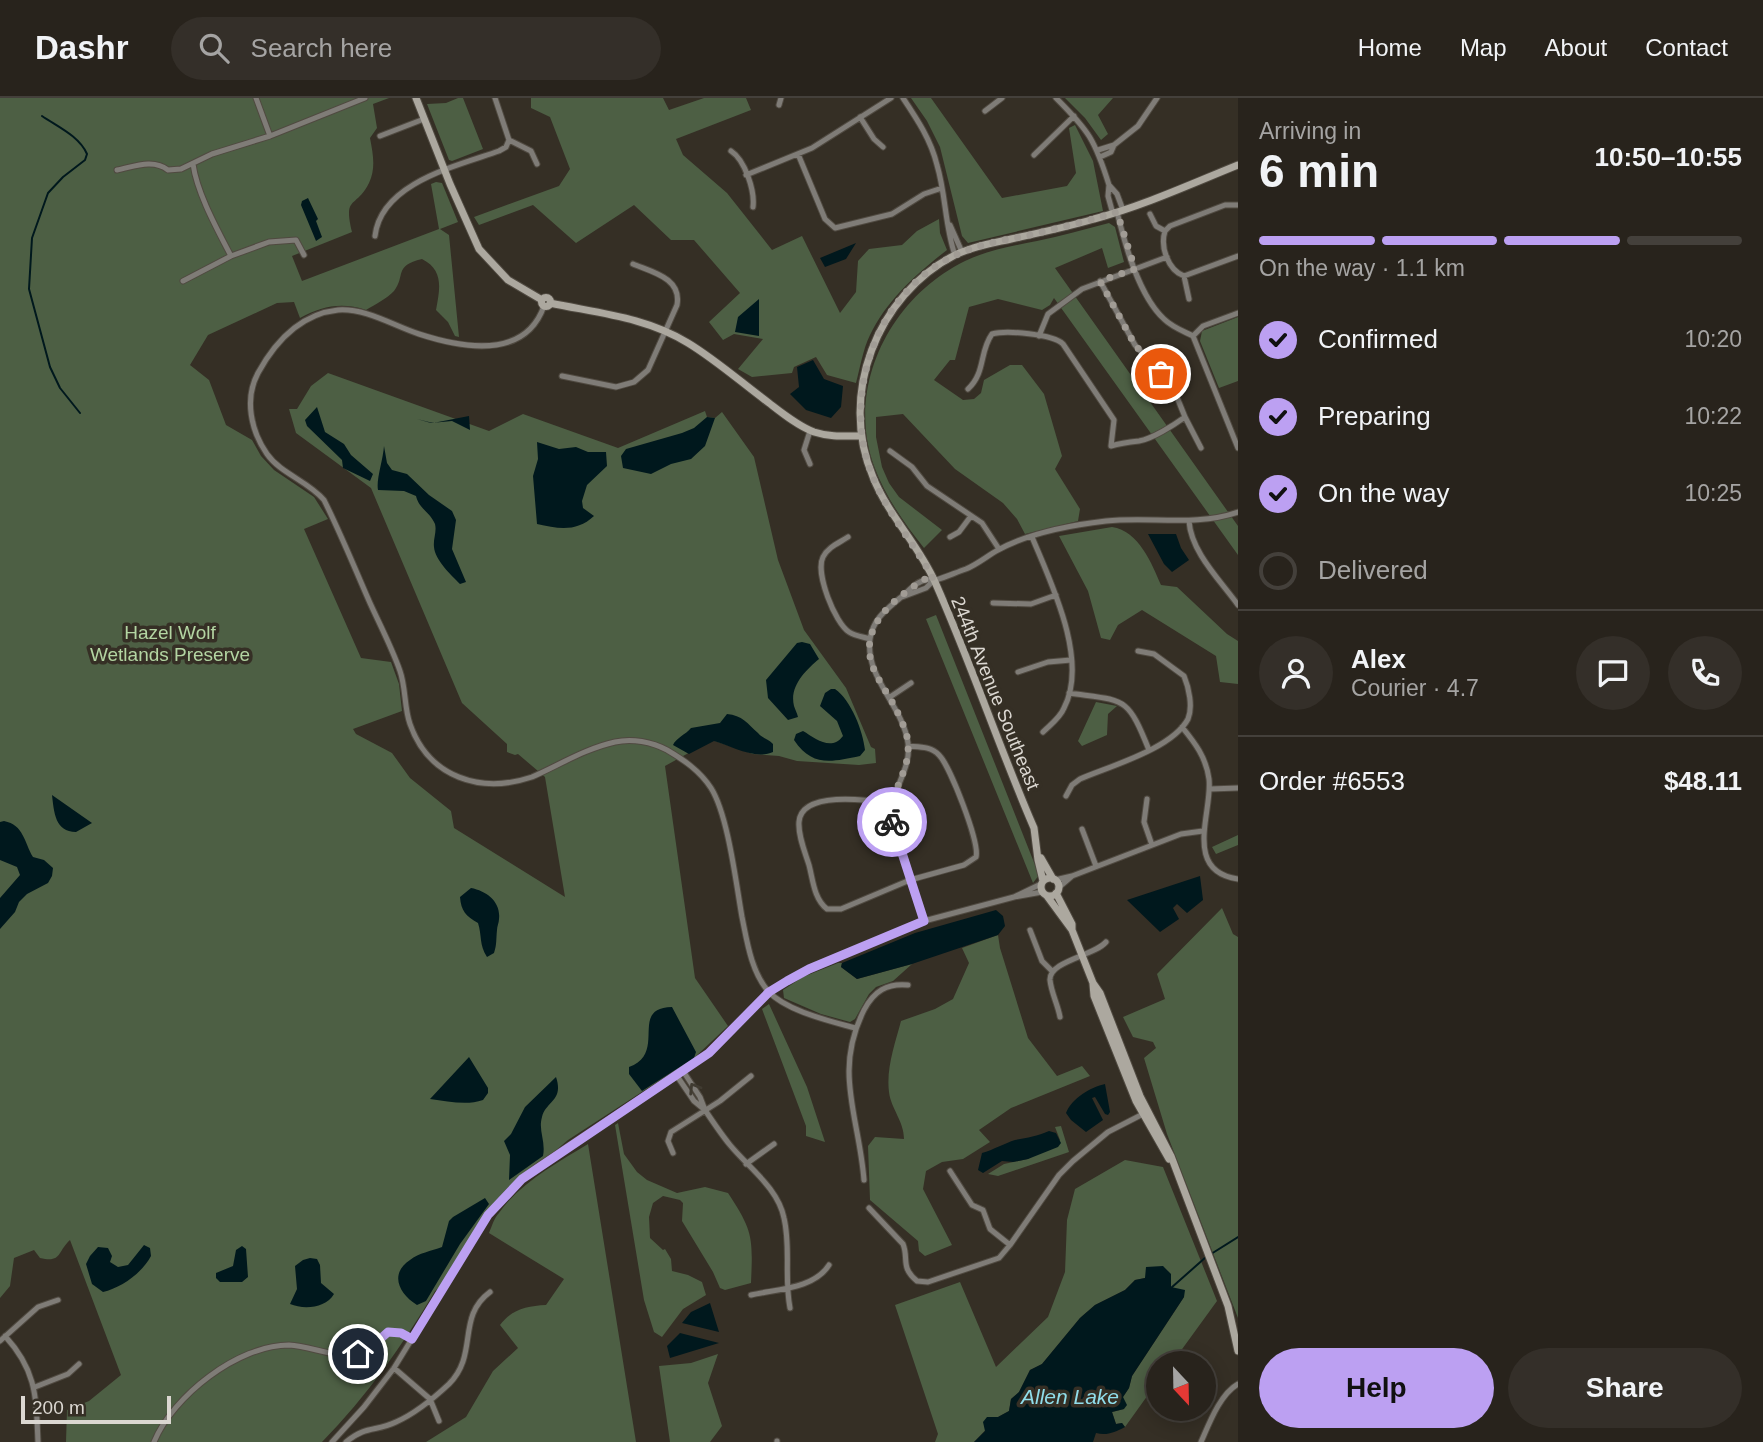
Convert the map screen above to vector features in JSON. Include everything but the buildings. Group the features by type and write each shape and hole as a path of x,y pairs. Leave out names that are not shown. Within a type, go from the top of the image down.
{"street":[{"path":"256,98 270,135"},
{"path":"117,170 140,163 165,166 174,170 365,98"},
{"path":"416,98 480,249 508,280 546,303 628,318 664,331 688,343 810,431 838,436 861,436"},
{"path":"375,236 376,221 399,194 414,183 506,147 509,134 495,98"},
{"path":"746,175 824,142 891,98"},
{"path":"903,98 927,136 935,158 948,222 958,254"},
{"path":"985,111 1002,98"},
{"path":"1056,98 1090,134 1109,185 1108,196 1118,212"},
{"path":"1098,150 1114,145 1138,126 1157,98"},
{"path":"1034,155 1074,116"},
{"path":"860,117 883,147"},
{"path":"380,136 424,119"},
{"path":"509,140 531,151 537,164"},
{"path":"1100,157 1111,152 1114,145"},
{"path":"731,150 738,156 746,175 754,197 753,207"},
{"path":"798,154 830,226 839,228 892,214 924,194 942,188"},
{"path":"193,164 195,176 231,256"},
{"name":"244th Avenue Southeast","path":"1072,930 1056,885 1039,854 1034,828 934,580 879,491 869,466 861,436 862,385 874,343 898,303 921,278 958,254 1118,212 1238,166"},
{"path":"1109,185 1117,194 1118,212 1135,269 1150,302 1171,325 1193,336 1238,448"},
{"path":"1189,299 1184,276 1175,271 1167,257 1163,239 1165,232 1170,226 1226,205 1237,205"},
{"path":"1150,214 1156,226 1165,232"},
{"path":"183,281 231,256 269,242 296,240 304,255"},
{"path":"1184,276 1238,256"},
{"path":"1038,336 1045,317 1082,289 1167,257"},
{"path":"562,376 616,387 634,382 648,370 677,305 676,289 667,279 633,264"},
{"path":"1100,281 1135,345 1161,374 1170,380 1201,448"},
{"path":"546,303 529,331 512,341 490,347 421,335 353,311 338,310 309,318 282,337 256,376 250,401 254,428 272,461 309,485 324,500 400,672 406,706 421,747 445,769 474,782 504,784 532,777 608,745 631,740 662,748 690,765 711,789 721,814 750,954 769,992 808,1013 855,1028"},
{"path":"1193,336 1203,326 1238,313"},
{"path":"968,389 979,376 987,341 992,334 999,332 1054,338 1063,344 1114,419 1111,446 1130,440 1142,440 1185,417"},
{"path":"810,431 804,450 810,464"},
{"path":"890,451 912,467 927,486 988,530 999,550"},
{"path":"924,921 893,828 891,803 905,767 908,746 902,721 875,671 870,655 870,639 881,614 902,597 926,588 934,580 976,564 999,550 1032,537 1105,521 1189,521 1219,518 1238,512"},
{"path":"950,537 958,532 971,516"},
{"path":"1189,521 1189,533 1195,546 1238,605"},
{"path":"848,537 824,554 820,568 821,578 843,627 849,632 870,639"},
{"path":"1032,537 1067,627 1070,660 1069,693 1062,713 1043,733"},
{"path":"993,603 1031,604 1056,595"},
{"path":"1066,796 1080,779 1166,741 1182,727 1190,711 1184,676 1154,654 1138,651"},
{"path":"1018,672 1048,662 1070,660"},
{"path":"890,697 911,683"},
{"path":"1069,693 1110,698 1125,705 1137,720 1149,750"},
{"path":"1182,727 1203,755 1210,789 1203,844 1214,867 1230,878 1238,879"},
{"path":"891,803 867,800 826,801 813,803 804,809 799,821 800,832 817,896 827,909 841,909 910,880 964,865 976,857 976,841 944,761 931,749 908,746"},
{"path":"1210,789 1238,788"},
{"path":"1147,799 1144,822 1152,845"},
{"path":"1082,829 1096,866"},
{"path":"332,1442 394,1368 488,1215 509,1191 535,1168 677,1076 718,1044 769,992 809,969 924,921 1056,885 1096,866 1152,845 1193,831 1203,831"},
{"name":"244th Avenue Southeast","path":"1039,854 1044,888 1072,930 1093,984 1100,993 1145,1113 1167,1145 1226,1303"},
{"path":"1044,888 1056,885"},
{"path":"1030,930 1044,965 1052,971"},
{"path":"1060,1017 1050,981 1052,971 1100,949 1106,942"},
{"path":"864,1180 848,1077 849,1054 855,1028 867,1005 878,992 893,985 908,985"},
{"path":"683,1071 705,1110"},
{"path":"677,1076 694,1101 705,1110 780,1205 787,1232 786,1287 790,1308"},
{"path":"673,1153 668,1141 671,1132 751,1076"},
{"path":"869,1208 903,1244 906,1267 913,1278 922,1282 994,1261 1010,1245 1059,1175 1073,1161 1108,1132 1145,1113"},
{"path":"746,1164 774,1144"},
{"path":"950,1171 972,1205 983,1210 990,1229 1010,1245"},
{"path":"751,1294 819,1278 829,1265"},
{"path":"346,1442 367,1428 395,1423 430,1399 456,1374 466,1355 472,1311 490,1292"},
{"path":"38,1442 35,1387 23,1358 3,1339 38,1307 58,1300"},
{"path":"1226,1303 1238,1332"},
{"path":"1226,1303 1238,1351"},
{"path":"154,1442 166,1420 192,1390 258,1350 289,1345 351,1355 363,1353 388,1332 401,1333 412,1339"},
{"path":"35,1387 68,1374 79,1364"},
{"path":"394,1368 430,1399 439,1421"},
{"path":"1201,1442 1218,1409 1232,1388 1238,1384"}],"green space":[{"name":"Hazel Wolf Wetlands Preserve","path":"0,98 389,98 373,104 377,128 370,138 373,172 364,191 350,207 352,232 292,256 302,281 439,229 431,184 442,183 458,222 440,229 449,235 459,337 455,336 448,322 436,310 439,281 434,269 422,259 407,265 394,291 366,310 332,306 300,318 294,302 277,303 208,335 190,365 209,380 226,425 252,440 261,456 274,470 314,497 328,519 304,529 361,658 391,662 399,684 402,711 353,729 356,734 392,753 410,778 451,811 454,828 565,897 545,777 518,754 507,752 507,744 462,703 371,488 296,433 289,409 297,409 311,386 328,373 489,431 523,414 618,448 705,411 707,417 715,418 722,412 754,457 778,560 804,630 846,688 871,747 875,749 876,763 859,765 797,761 779,756 753,754 712,740 665,766 695,978 728,1026 694,1058 568,1140 501,1200 445,1282 435,1291 383,1370 322,1442 66,1442 67,1410 89,1401 121,1375 70,1240 56,1258 40,1258 34,1250 14,1258 10,1286 0,1298"},
{"path":"463,98 483,149 452,161 449,160 427,104 446,103"},
{"path":"531,98 663,98 669,110 704,98 746,98 751,110 676,139 683,155 727,193 772,250 802,236 840,313 856,292 858,261 869,249 902,245 917,231 939,219 940,233 947,250 913,278 885,310 868,340 856,383 827,375 816,357 794,367 792,373 752,377 738,369 763,339 734,334 723,340 709,322 740,293 694,240 671,240 634,205 576,243 533,205 479,225 474,217 559,186 570,169 550,117 531,108"},
{"path":"911,98 931,98 1002,198 1067,186 1076,173 1069,128 1075,125 1093,161 1103,211 968,243 962,236 940,147"},
{"path":"1065,98 1113,98 1098,115 1108,134 1101,140 1085,118"},
{"path":"1109,223 1115,227 1124,262 1108,268 1102,248 1055,268 1238,526 1238,555 1054,298 1050,305 1042,310 998,299 969,307 955,360 950,360 934,380 963,400 974,399 981,393 984,380 1010,365 1022,365 1044,394 1062,456 1055,469 1080,509 1078,521 1025,534 1017,519 1003,503 955,469 903,414 876,417 876,437 882,467 889,483 899,497 942,530 924,548 889,499 874,466 867,436 866,405 871,375 881,347 896,321 915,297 939,277 965,261 1000,249"},
{"path":"1238,317 1238,381 1219,388 1200,341 1202,331"},
{"path":"1112,527 1130,535 1137,542 1149,558 1161,585 1177,587 1238,641 1238,684 1220,682 1216,656 1142,610 1118,625 1110,640 1101,638 1088,591 1059,536"},
{"path":"936,615 1039,875 1033,883 926,619"},
{"path":"1096,702 1117,706 1108,714 1107,735 1082,746 1078,741"},
{"path":"1238,835 1238,845 1216,854 1212,847"},
{"path":"1222,908 1233,934 1238,937 1238,1318 1167,1134 1144,1058 1156,1048 1153,1042 1133,1037 1123,1017 1165,999 1157,974"},
{"path":"998,935 1028,1038 1057,1076 1082,1066 1090,1076 1011,1108 979,1130 990,1142 963,1159 942,1162 926,1171 923,1189 952,1245 925,1256 919,1251 918,1241 870,1200 868,1146 875,1137 904,1139 902,1126 890,1098 888,1083 901,1021 935,1009 953,999 969,963 962,948"},
{"path":"842,963 841,967 857,979 912,964 893,981 876,987 855,1019 850,1022 821,1014 784,998 783,990 803,977"},
{"path":"769,1004 807,1087 825,1142 806,1136 806,1126 762,1009"},
{"path":"618,1123 624,1154 637,1172 647,1180 677,1193 705,1187 728,1193 750,1235 751,1283 725,1290 720,1288 682,1221 683,1203 663,1196 653,1203 649,1217 650,1238 665,1249 671,1259 672,1271 702,1282 706,1295 683,1309 662,1337 654,1332 644,1300 615,1125"},
{"path":"1061,1126 1069,1152 998,1176 988,1174 1004,1164 1028,1159 1060,1140 1055,1127"},
{"path":"588,1144 636,1442 426,1442 466,1417 493,1371 518,1348 500,1325 520,1309 546,1305 564,1279 489,1233 496,1217 528,1183"},
{"path":"1125,1160 1163,1167 1217,1301 1181,1351 1148,1351 1184,1297 1171,1287 1145,1278 1135,1280 1125,1290 1095,1305 1080,1318 1042,1364 1030,1370 1019,1392 1011,1399 1009,1411 998,1417 974,1442 935,1442 938,1434 895,1305 960,1282 996,1367 1048,1317 1065,1272 1067,1220 1075,1189"},
{"path":"718,1354 708,1383 722,1426 710,1442 670,1442 659,1366 691,1363"},
{"path":"1146,1355 1146,1398 1125,1427 1122,1423 1116,1424 1112,1412 1124,1409 1123,1397 1132,1376"}],"water":[{"path":"308,198 318,219 316,221 322,237 316,241 301,205 302,201"},
{"path":"856,243 846,259 825,267 820,258"},
{"path":"759,299 759,336 735,332 738,317"},
{"path":"813,360 824,379 843,386 841,407 831,418 806,410 790,394 799,387 797,367"},
{"path":"317,407 325,432 344,444 351,455 373,474 370,481 343,468 342,460 307,426 305,420"},
{"path":"469,416 470,430 452,421 435,423"},
{"path":"707,417 715,418 705,446 691,459 671,464 651,474 623,468 621,456 626,449 682,433 694,428"},
{"path":"537,442 559,449 576,447 588,452 606,452 607,466 587,485 582,501 583,508 594,516 588,521 567,528 537,524 533,476 538,459"},
{"path":"384,446 387,463 392,470 407,474 429,495 452,511 456,520 452,549 466,582 460,584 437,557 434,547 435,524 416,496 404,491 378,490"},
{"path":"1148,534 1176,534 1189,560 1172,572 1164,564"},
{"path":"797,643 810,644 819,659 796,685 793,699 798,717 788,720 768,698 766,680"},
{"path":"831,689 841,694 855,716 865,750 860,756 831,761 815,759 794,740 796,734 803,731 828,743 838,741 843,736 837,721 820,706 825,693"},
{"path":"727,714 741,718 771,742 773,752 751,753 714,741 689,754 673,745 691,728 720,723"},
{"path":"52,795 92,823 76,832 64,829 57,820"},
{"path":"4,821 20,830 33,857 44,860 53,868 48,883 27,894 0,929 0,898 20,875 17,867 0,860 0,822"},
{"path":"1200,876 1203,900 1187,913 1177,904 1173,908 1179,919 1160,932 1127,900"},
{"path":"471,888 492,898 498,907 495,950 487,957 478,923 465,913 461,902 460,897"},
{"path":"996,910 1003,916 1005,926 998,935 857,979 841,967 842,963 915,933"},
{"path":"672,1007 696,1052 694,1058 642,1091 629,1074 629,1067 646,1052 652,1015 659,1009"},
{"path":"469,1057 488,1088 483,1100 464,1103 430,1099"},
{"path":"556,1077 558,1091 544,1112 541,1122 543,1156 509,1180 510,1155 504,1141 511,1134 525,1107"},
{"path":"1105,1084 1110,1112 1105,1114 1095,1097 1092,1098 1103,1120 1086,1132 1066,1113 1082,1094"},
{"path":"1049,1131 1056,1133 1061,1143 1058,1147 1028,1159 1002,1161 983,1173 978,1170 982,1153"},
{"path":"485,1198 489,1204 460,1244 426,1301 417,1305 401,1290 398,1277 400,1271 421,1254 442,1247 449,1221"},
{"path":"144,1245 150,1248 151,1256 130,1279 103,1292 92,1284 86,1264 98,1247 108,1248 112,1256 110,1262 118,1267 128,1265"},
{"path":"242,1246 246,1249 248,1277 242,1282 220,1282 216,1273 233,1266 236,1250"},
{"path":"310,1258 317,1259 321,1283 334,1294 320,1305 302,1307 290,1304 297,1289 295,1266"},
{"name":"Allen Lake","path":"1163,1266 1171,1274 1171,1287 1185,1290 1184,1297 1132,1376 1123,1397 1127,1405 1124,1409 1112,1412 1116,1424 1122,1423 1125,1427 1107,1434 1096,1433 1093,1442 974,1442 985,1431 983,1422 987,1417 998,1417 1009,1411 1011,1399 1019,1392 1030,1370 1042,1364 1080,1318 1095,1305 1125,1290 1135,1280 1145,1278 1146,1267"},
{"path":"710,1303 719,1332 682,1323 691,1312"},
{"path":"680,1333 719,1343 670,1358 667,1346"}],"waterway":[{"path":"42,116 73,137 87,154 85,160 48,193 32,238 29,289 50,367 60,388 80,413"},
{"path":"1211,1254 1238,1237"},
{"path":"1171,1288 1206,1257"}],"way so far":[{"path":"892,822 891,803 905,767 908,741 902,721 875,671 870,655 870,639 881,614 892,603 925,579 934,580 879,491 861,436 862,385 874,343 884,323 921,278 962,252 1117,212 1135,269 1100,281 1135,345 1161,374"}],"route":[{"path":"358,1354 369,1349 388,1332 401,1333 412,1339 488,1215 509,1191 535,1168 709,1053 769,992 809,969 924,921 892,822"}]}
